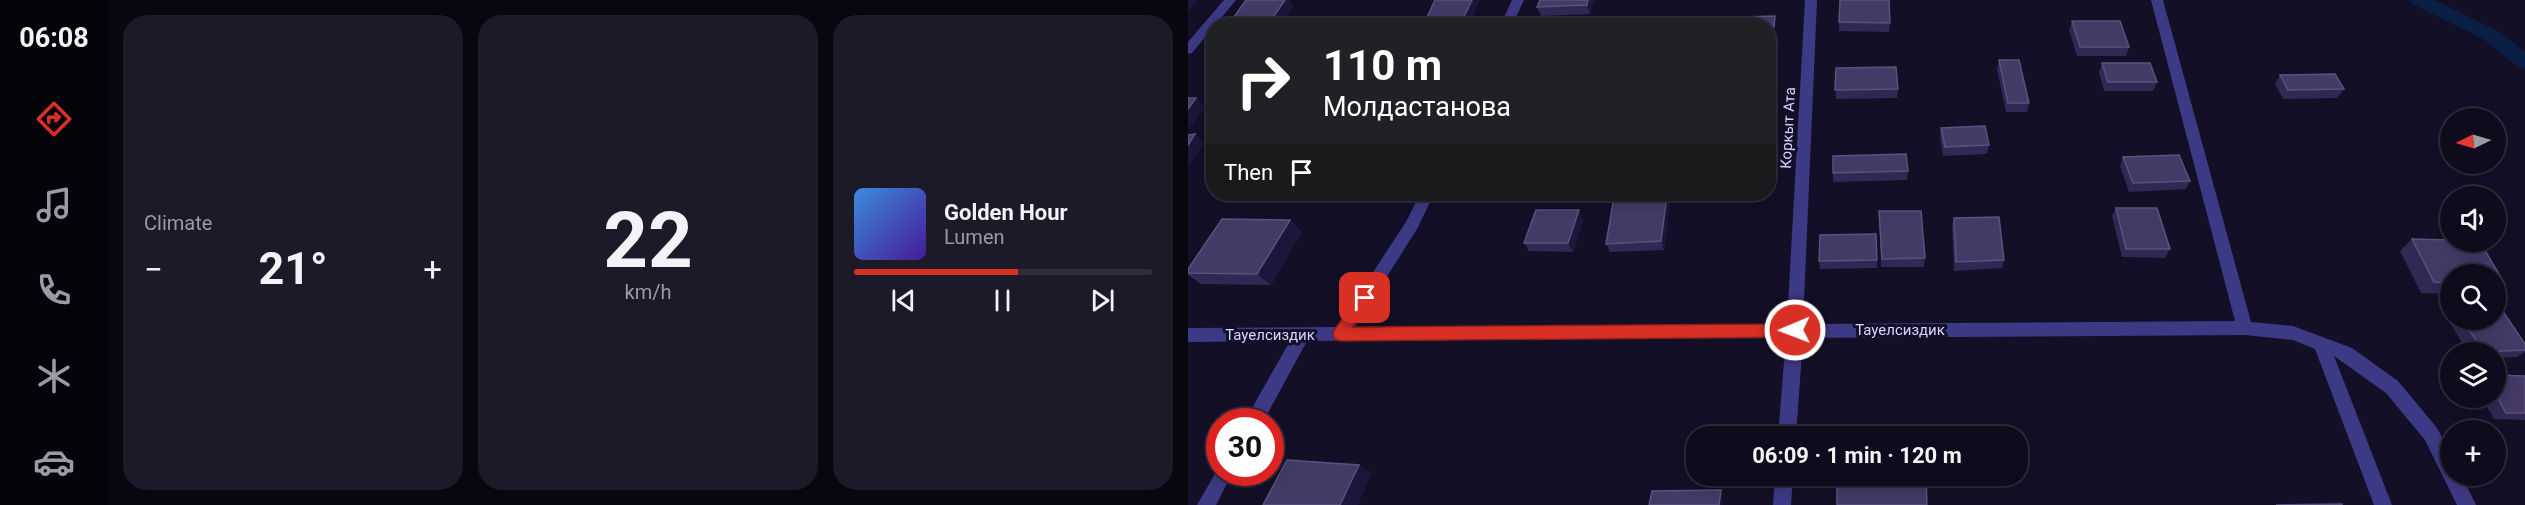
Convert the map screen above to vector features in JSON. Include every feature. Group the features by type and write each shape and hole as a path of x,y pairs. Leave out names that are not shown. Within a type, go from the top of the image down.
{"street":[{"path":"1215,18 1230,0"},
{"path":"1510,18 1518,0"},
{"name":"Коркыт Ата","path":"1788,426 1795,330 1811,0"},
{"path":"2157,0 2245,328"},
{"path":"1188,50 1206,29"},
{"path":"1341,334 1412,225 1424,201"},
{"name":"Тауелсиздик","path":"1188,335 2245,328 2293,333 2346,353 2392,387 2431,434 2440,451"},
{"path":"1261,408 1302,334"},
{"path":"2320,344 2383,505"},
{"path":"1206,505 1216,486"},
{"path":"1782,505 1783,486"},
{"name":"Тауелсиздик","path":"2458,486 2468,505"}],"building":[{"path":"1246,0 1285,0 1272,18 1233,18"},
{"path":"1435,0 1472,0 1463,18 1427,18"},
{"path":"1540,0 1588,0 1587,5 1537,7"},
{"path":"1840,0 1889,0 1890,23 1839,22"},
{"path":"1775,16 1775,18 1744,17"},
{"path":"2072,21 2120,21 2129,47 2080,47"},
{"path":"1999,60 2019,60 2029,103 2008,103"},
{"path":"2102,63 2150,63 2157,82 2108,82"},
{"path":"1896,67 1898,89 1835,90 1836,68"},
{"path":"2335,74 2344,89 2288,90 2280,75"},
{"path":"1188,98 1196,98 1188,109"},
{"path":"1985,126 1989,145 1945,147 1941,128"},
{"path":"1195,134 1188,145 1188,135"},
{"path":"1906,154 1908,171 1833,173 1833,156"},
{"path":"2179,155 2190,181 2133,183 2123,157"},
{"path":"1613,201 1666,201 1661,241 1606,244"},
{"path":"2116,208 2157,208 2170,249 2126,249"},
{"path":"1536,210 1579,210 1568,243 1524,243"},
{"path":"1879,211 1921,211 1925,258 1882,259"},
{"path":"1999,217 2004,260 1956,262 1954,218"},
{"path":"1222,219 1290,220 1257,274 1188,273 1188,269"},
{"path":"1876,234 1877,260 1819,261 1820,235"},
{"path":"2412,239 2440,240 2440,252 2486,252 2493,264 2440,264 2440,282 2434,282"},
{"path":"2506,316 2525,344 2525,350 2506,351 2506,342 2477,342 2469,330 2506,330"},
{"path":"2506,375 2525,376 2525,413 2506,413 2503,408 2506,408"},
{"path":"1287,460 1359,465 1340,505 1263,505 1273,486 1284,486 1284,466"},
{"path":"1837,486 1926,486 1927,505 1837,505"},
{"path":"1721,490 1719,505 1649,505 1652,491"},
{"path":"2342,504 2342,505 2276,505"}],"waterway":[{"path":"2419,0 2489,34 2525,62"}],"route":[{"path":"1365,298 1341,334 1795,330"}]}
